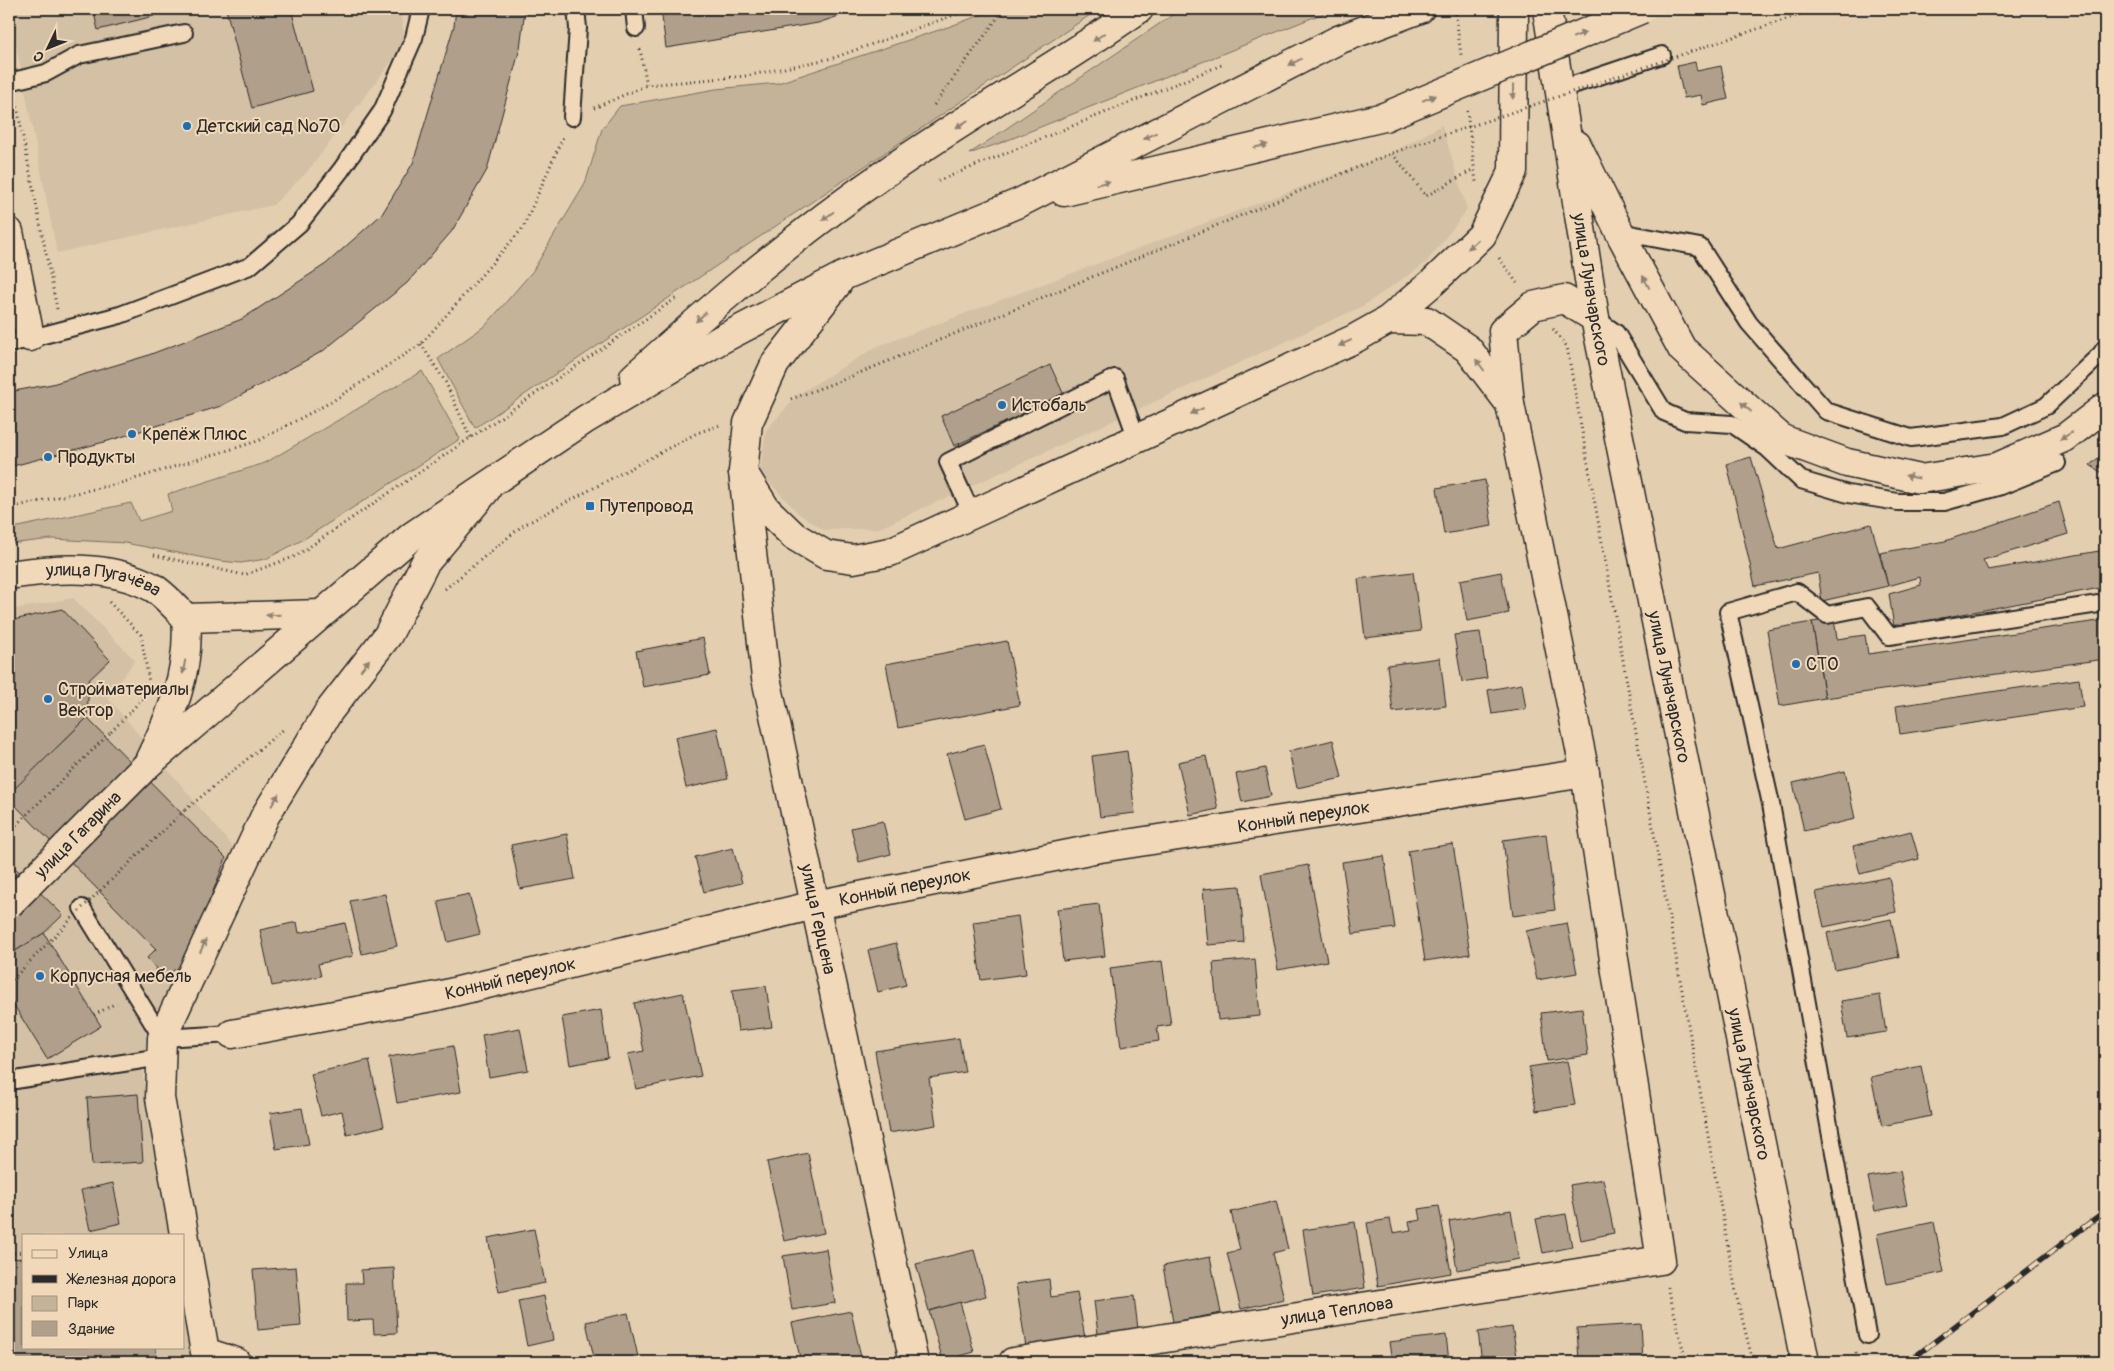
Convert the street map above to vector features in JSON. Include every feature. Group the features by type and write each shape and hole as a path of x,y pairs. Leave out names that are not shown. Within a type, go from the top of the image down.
{"main road":[{"path":"586,418 738,284 884,174 1139,9"},
{"path":"147,765 412,536 586,418 720,340 843,276 1021,202 1338,40 1420,9"},
{"path":"743,472 766,509 794,536 826,555 853,559 890,552 1354,339 1388,320 1433,282 1482,235 1513,172 1514,9"},
{"name":"улица Луначарского","path":"1547,9 1561,88 1595,318 1803,1350"},
{"path":"1021,202 1384,117 1642,9"},
{"path":"1566,122 1620,232 1682,349 1782,439 1847,463 1920,479 1997,466 2066,436 2105,407"},
{"path":"9,232 19,340"},
{"name":"улица Герцена","path":"843,276 775,364 748,423 743,472 766,678 914,1362"},
{"path":"1595,318 1564,299 1533,306 1503,331 1510,404 1585,774 1661,1260"},
{"path":"1388,320 1427,321 1468,349 1510,404"},
{"path":"182,1234 160,1098 162,1048 265,816 329,710 388,635 425,563 493,481"},
{"name":"улица Пугачёва","path":"9,575 47,570 102,571 129,578 153,588 186,618"},
{"path":"147,765 172,713 185,668 188,635 186,618 321,614"},
{"name":"улица Гагарина","path":"9,904 147,765"},
{"name":"Конный переулок","path":"232,1034 437,996 815,905 1094,849 1585,774"},
{"path":"185,1256 201,1357 236,1362"},
{"name":"улица Теплова","path":"1013,1362 1661,1260"}],"lane":[{"path":"19,340 120,315 250,266 299,224 341,170 382,111 414,38 421,9"},
{"path":"572,117 578,28 576,9"},
{"path":"634,9 636,28"},
{"path":"10,82 46,73 79,56 184,33"},
{"path":"1561,88 1662,56"},
{"path":"1620,232 1700,247 1748,323 1826,411 1911,438 2002,426 2029,414 2046,406 2102,354 2105,348"},
{"path":"1595,318 1616,333 1664,412 1685,420 1732,424 1767,448 1801,480 1848,494 1898,502 1944,502 2001,486 2057,463"},
{"path":"972,514 948,462 1115,378 1137,439"},
{"path":"1867,1334 1771,804 1728,612 1797,592 1828,615 1867,606 1889,636 2105,603"},
{"path":"82,908 162,1048"},
{"path":"9,1080 232,1034"}],"path":[{"path":"9,508 121,483 258,441 331,402 421,344 523,228 572,117 647,85 746,76 834,58 971,9"},
{"path":"931,109 1004,9"},
{"path":"1455,9 1461,56"},
{"path":"440,592 522,526 697,434 845,379 1392,154 1816,9"},
{"path":"636,28 647,85"},
{"path":"938,182 1233,60"},
{"path":"10,82 60,330"},
{"path":"1466,103 1477,188"},
{"path":"1392,154 1426,196 1474,169"},
{"path":"1482,235 1533,306 1567,347 1737,1298 1753,1362"},
{"path":"152,554 244,575 296,556 470,439 446,383 421,344"},
{"path":"9,832 151,690 141,635 104,596"},
{"path":"9,983 82,908 185,810"},
{"path":"14,1253 22,1252"},
{"path":"1661,1260 1686,1362"}],"shaded area":[{"name":"Детский сад №70","path":"9,9 400,9 405,44 307,172 273,205 57,253"},
{"path":"1442,125 1467,210 1426,263 1363,306 880,528 824,530 799,514 760,472 766,430 800,393 876,347 1392,153"},
{"path":"73,598 135,660 108,698 238,853 142,1071 178,1234 22,1234 22,1348 185,1348 185,1273 197,1349 186,1362 9,1362 9,610"}],"green space":[{"path":"997,9 1099,9 475,428 438,359 486,325 532,272 585,184 602,129 620,106 716,89 778,83"},
{"path":"1181,9 1334,9 969,154"},
{"path":"422,371 460,439 304,539 266,559 241,563 220,561 125,543 52,539 9,544 9,529 131,503 139,521 172,511 168,494 265,463"}],"building":[{"path":"93,9 152,9 154,16 98,30"},
{"path":"226,9 291,9 313,91 252,108"},
{"path":"456,9 525,9 520,48 487,170 452,231 407,283 323,351 221,406 108,441 9,467 9,392 52,384 146,356 242,319 326,264 382,214 413,163 454,26"},
{"path":"661,9 860,9 818,23 666,48"},
{"path":"1695,62 1697,71 1721,66 1728,99 1703,105 1701,95 1684,98 1677,66"},
{"name":"Истобаль","path":"1050,365 1064,395 954,446 941,416"},
{"path":"2105,452 2105,475 2090,465"},
{"path":"1751,457 1778,549 1871,524 1888,586 1822,601 1818,573 1755,586 1727,464"},
{"path":"1485,480 1492,526 1444,534 1437,488"},
{"path":"2059,502 2068,534 1983,560 1988,570 2105,550 2105,587 1894,627 1889,594 1921,585 1920,577 1888,586 1880,553 1945,541"},
{"path":"1413,572 1421,631 1365,638 1358,579"},
{"path":"1501,572 1509,613 1467,621 1460,580"},
{"name":"Стройматериалы Вектор","path":"62,609 110,660 89,680 87,718 15,789 9,783 9,621"},
{"path":"1834,619 1837,639 1865,635 1868,654 2105,620 2105,659 1825,698 1812,622"},
{"name":"СТО","path":"1812,622 1825,698 1780,706 1767,630"},
{"path":"1480,632 1487,678 1462,682 1454,635"},
{"path":"703,638 710,675 643,687 636,651"},
{"path":"1007,641 1020,705 898,728 886,664"},
{"path":"1440,658 1446,706 1393,712 1387,665"},
{"path":"2079,679 2083,707 1900,734 1896,706"},
{"path":"1522,684 1526,709 1492,714 1488,690"},
{"path":"87,718 226,858 181,974 176,968 166,978 147,958 156,949 9,799 9,794"},
{"path":"717,728 728,779 686,788 675,737"},
{"path":"1333,740 1342,778 1297,788 1289,751"},
{"path":"984,744 1001,809 965,819 947,754"},
{"path":"1127,751 1135,813 1100,817 1092,756"},
{"path":"1206,756 1218,809 1190,815 1178,762"},
{"path":"1265,768 1271,796 1242,802 1236,774"},
{"path":"1845,771 1855,819 1804,831 1793,783"},
{"path":"883,821 891,854 859,862 851,828"},
{"path":"1911,831 1919,859 1860,874 1853,846"},
{"path":"567,834 575,879 520,889 511,845"},
{"path":"1546,834 1555,910 1513,916 1503,840"},
{"path":"1453,844 1470,954 1425,961 1408,851"},
{"path":"733,848 742,883 704,892 695,857"},
{"path":"1384,856 1395,928 1353,934 1342,862"},
{"path":"9,862 63,915 44,933 9,955"},
{"path":"1308,865 1327,961 1278,970 1261,874"},
{"path":"1889,877 1896,912 1824,927 1816,892"},
{"path":"1240,886 1244,942 1208,945 1203,889"},
{"path":"385,894 397,946 362,954 350,901"},
{"path":"469,894 480,934 448,942 438,901"},
{"path":"1099,904 1105,956 1063,961 1057,909"},
{"path":"1018,916 1026,974 981,980 973,922"},
{"path":"1891,919 1899,957 1835,970 1827,933"},
{"path":"297,922 299,933 345,923 353,956 318,964 321,976 272,986 260,930"},
{"path":"1567,923 1577,973 1537,980 1526,931"},
{"name":"Корпусная мебель","path":"44,933 101,1026 47,1059 9,997 9,955"},
{"path":"896,943 906,985 878,992 868,950"},
{"path":"1255,959 1260,1016 1218,1020 1213,963"},
{"path":"1162,961 1171,1025 1157,1027 1159,1041 1121,1047 1110,968"},
{"path":"766,986 772,1027 738,1031 732,990"},
{"path":"683,993 701,1076 636,1089 628,1054 644,1051 634,1003"},
{"path":"1880,995 1886,1032 1847,1038 1841,1001"},
{"path":"1582,1008 1588,1055 1547,1061 1541,1013"},
{"path":"601,1010 608,1058 570,1065 562,1017"},
{"path":"520,1028 528,1070 489,1077 482,1035"},
{"path":"959,1038 965,1072 929,1078 936,1125 889,1133 875,1051"},
{"path":"453,1046 461,1092 397,1103 389,1057"},
{"path":"369,1060 384,1126 347,1135 342,1111 321,1116 311,1074"},
{"path":"1567,1061 1575,1105 1536,1111 1529,1067"},
{"path":"1921,1066 1931,1116 1882,1126 1871,1077"},
{"path":"138,1094 143,1162 92,1165 87,1098"},
{"path":"302,1108 309,1144 276,1149 270,1113"},
{"path":"808,1153 824,1233 784,1241 767,1162"},
{"path":"1900,1171 1907,1205 1875,1211 1868,1177"},
{"path":"1603,1179 1614,1233 1581,1240 1570,1185"},
{"path":"113,1183 121,1223 90,1230 81,1190"},
{"path":"1276,1201 1288,1249 1273,1253 1284,1299 1241,1309 1227,1253 1240,1250 1231,1212"},
{"path":"1439,1206 1451,1273 1378,1286 1367,1223 1390,1219 1393,1233 1411,1230 1409,1222 1421,1220 1419,1209"},
{"path":"1511,1210 1519,1259 1457,1270 1449,1221"},
{"path":"1566,1214 1572,1247 1543,1253 1536,1219"},
{"path":"1355,1222 1365,1288 1313,1296 1303,1230"},
{"path":"1934,1222 1944,1272 1887,1284 1877,1234"},
{"path":"534,1229 545,1283 499,1292 488,1238"},
{"path":"826,1249 835,1303 792,1310 783,1256"},
{"path":"974,1250 986,1296 929,1311 916,1264"},
{"path":"1210,1257 1221,1313 1173,1322 1163,1266"},
{"path":"22,1258 22,1348 156,1348 157,1362 9,1362 9,1259"},
{"path":"296,1267 301,1326 258,1330 253,1270"},
{"path":"394,1268 397,1333 374,1334 373,1320 347,1321 346,1283 362,1283 361,1270"},
{"path":"1049,1279 1051,1297 1077,1293 1085,1338 1026,1347 1016,1284"},
{"path":"544,1296 553,1340 527,1346 518,1301"},
{"path":"1134,1296 1138,1329 1098,1334 1094,1301"},
{"path":"960,1302 974,1352 943,1361 929,1311"},
{"path":"851,1311 862,1362 801,1362 792,1323"},
{"path":"628,1313 639,1361 595,1362 586,1322"},
{"path":"1641,1324 1643,1362 1579,1362 1577,1328"},
{"path":"1512,1327 1518,1362 1482,1362 1478,1332"},
{"path":"1446,1335 1449,1362 1392,1362 1389,1342"}],"railway":[{"path":"1908,1362 2105,1211"}],"place":[{"name":"Детский сад №70","path":"187,126"},
{"name":"Истобаль","path":"1002,405"},
{"name":"Крепёж Плюс","path":"132,434"},
{"name":"Продукты","path":"48,457"},
{"name":"Путепровод","path":"590,506"},
{"name":"СТО","path":"1796,664"},
{"name":"Стройматериалы Вектор","path":"48,699"},
{"name":"Корпусная мебель","path":"40,976"}]}
